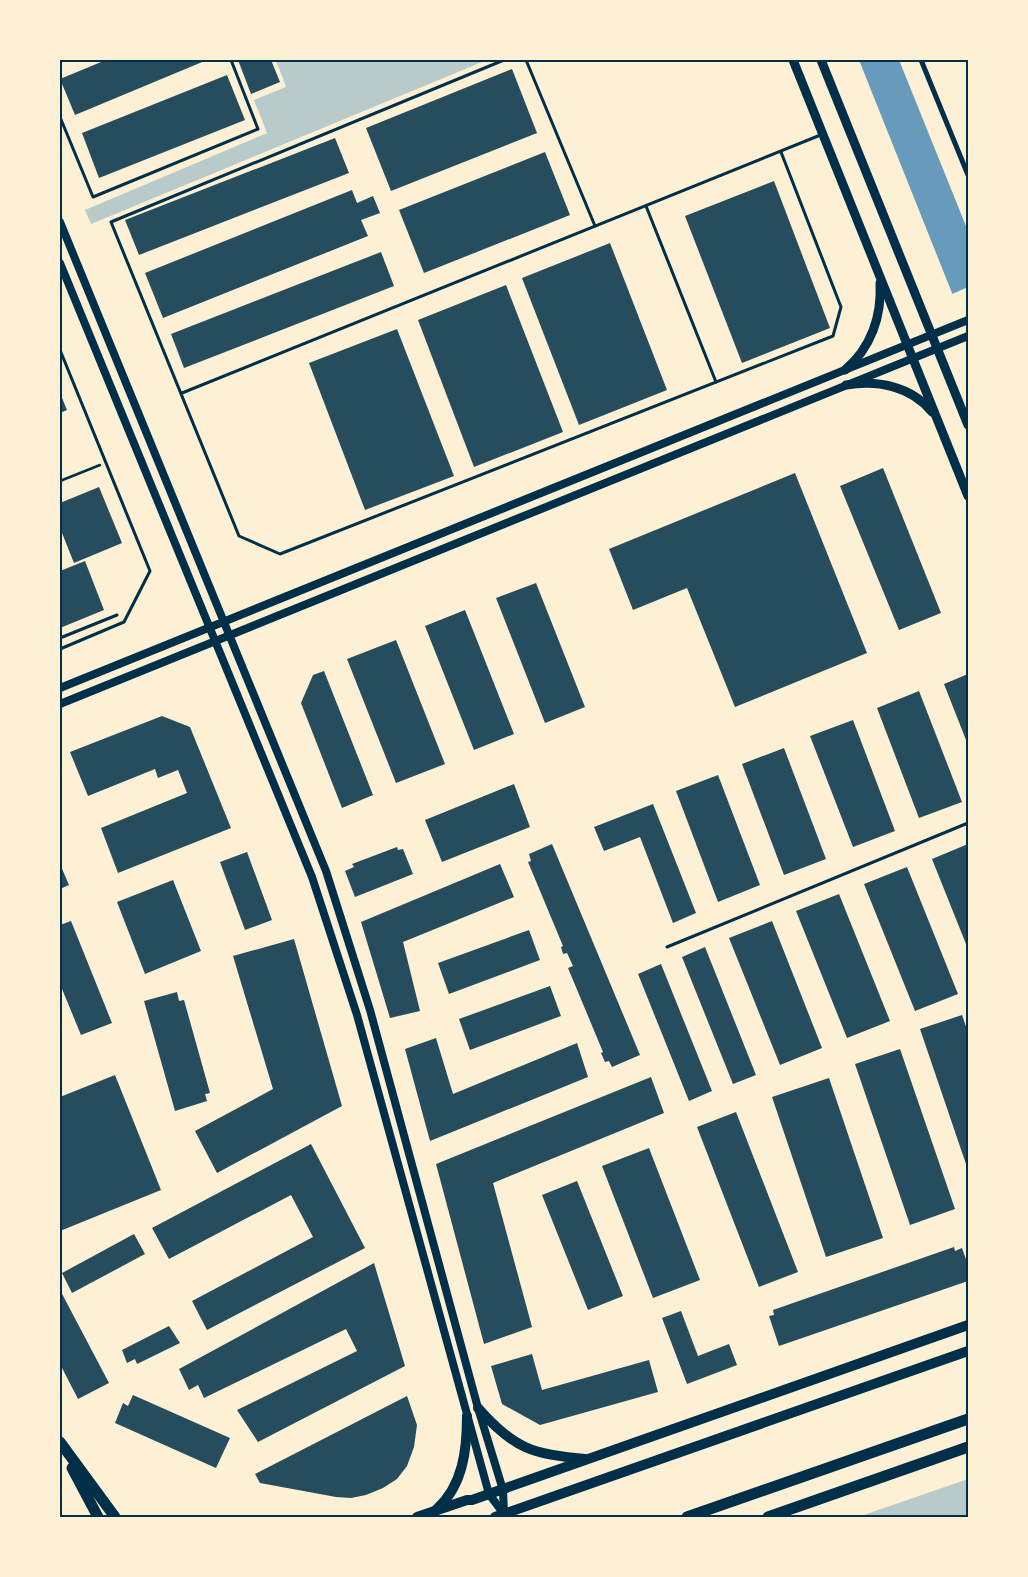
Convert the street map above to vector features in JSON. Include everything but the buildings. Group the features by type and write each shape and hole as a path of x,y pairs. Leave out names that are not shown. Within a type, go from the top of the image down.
{"highway":[{"path":"687,1517 968,1419"},
{"path":"60,1444 98,1517"},
{"path":"60,1444 116,1517"},
{"path":"768,1517 968,1447"}],"main road":[{"path":"793,60 968,496"},
{"path":"822,60 968,424"},
{"path":"845,370 857,360 873,331 881,293 880,275"},
{"path":"846,385 878,383 893,386 925,403 938,420"},
{"path":"417,1517 503,1490 968,1325"},
{"path":"499,1515 968,1351"},
{"path":"478,1408 508,1438 524,1448 544,1455 588,1459"},
{"path":"436,1511 446,1501 460,1474 467,1437 467,1416"}],"street":[{"path":"922,60 968,175"},
{"path":"60,222 228,637 326,871 370,1010 478,1408 503,1490 499,1515"},
{"path":"60,263 312,877 357,1014 489,1494 499,1515"},
{"path":"60,688 968,320"},
{"path":"60,704 968,336"}],"lane":[{"path":"60,117 93,197 258,129 231,60"},
{"path":"504,60 111,222 239,536 280,554 833,336 840,307 780,152"},
{"path":"526,60 595,226"},
{"path":"181,393 823,134"},
{"path":"646,206 716,382"},
{"path":"60,350 150,571 124,622 60,648"},
{"path":"60,638 117,615"},
{"path":"667,947 968,823"}],"path":[{"path":"60,482 106,462"}],"shaded area":[{"path":"276,60 487,60 91,224 85,210 267,133 254,100 286,87"},
{"path":"968,1479 968,1517 858,1517"}],"water":[{"path":"859,60 899,60 968,231 968,333"}],"pier":[{"path":"968,287 968,336 950,295"}]}
